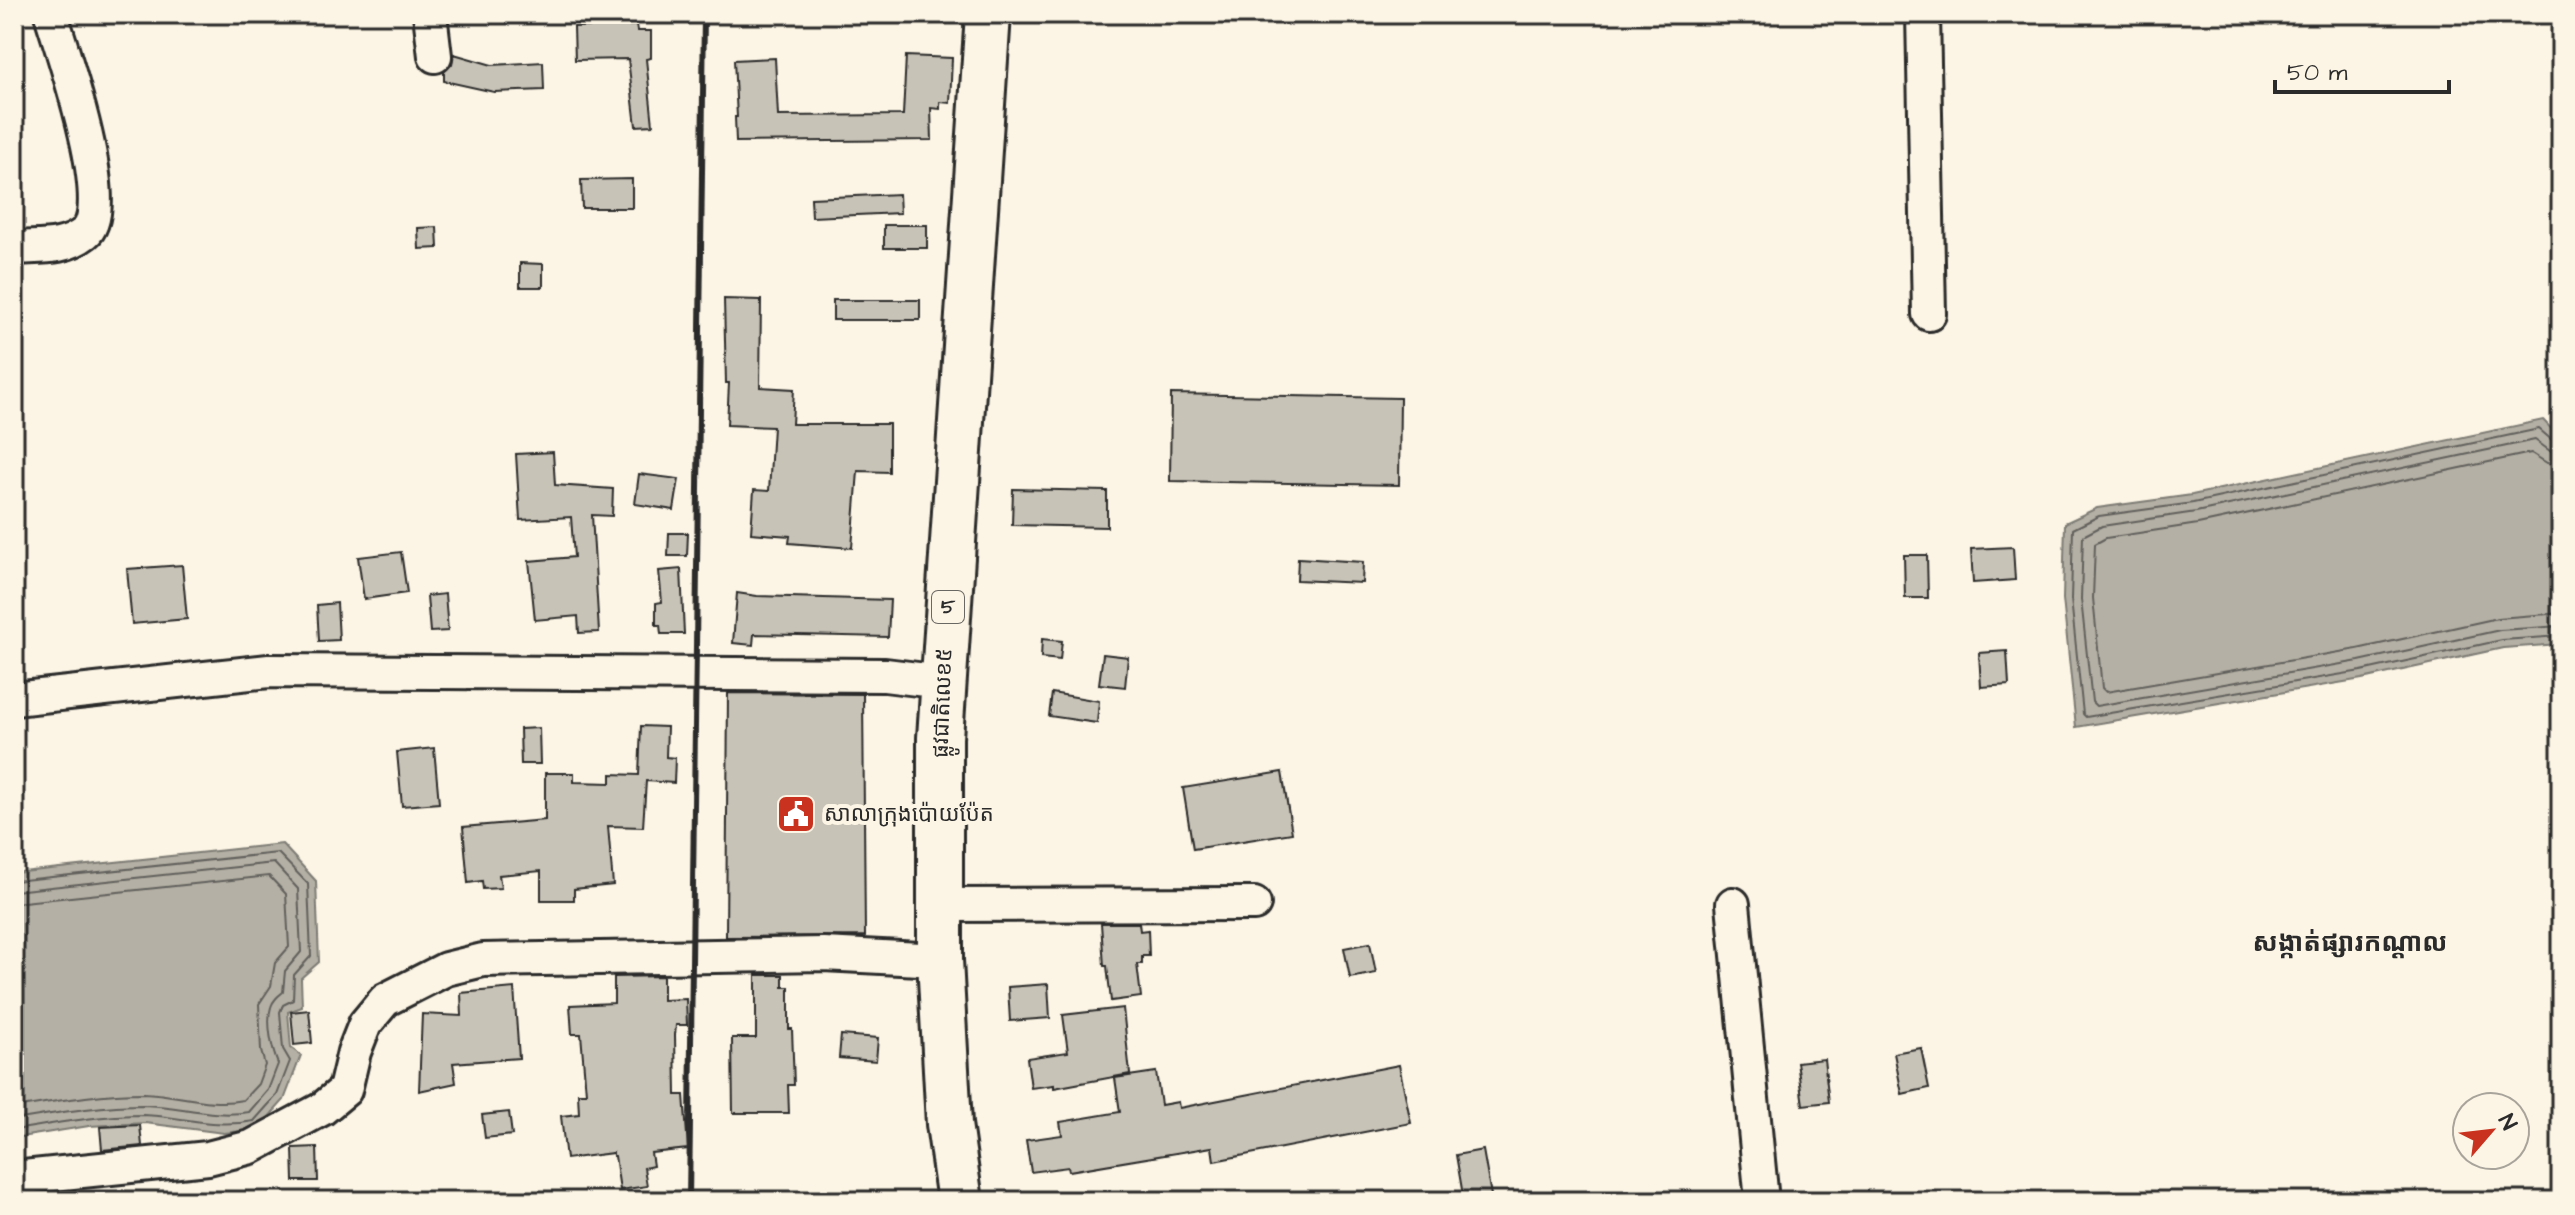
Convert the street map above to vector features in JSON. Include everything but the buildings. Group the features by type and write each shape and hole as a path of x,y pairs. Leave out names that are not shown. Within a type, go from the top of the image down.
{"highway":[{"name":"ផ្លូវជាតិលេខ៥","path":"960,1201 949,1124 940,960 942,682 988,14"}],"street":[{"path":"14,248 61,246 87,232 95,218 95,181 88,142 51,14"},
{"path":"430,14 435,56"},
{"path":"1923,14 1929,314"},
{"path":"14,699 269,671 885,675 942,682"},
{"path":"940,905 1254,904"},
{"path":"1733,904 1762,1201"},
{"path":"14,1178 208,1158 251,1147 322,1109 345,1090 354,1052 365,1024 385,1000 446,969 483,960 823,954 940,960"}],"water":[{"path":"2543,420 2561,439 2561,644 2503,648 2362,679 2076,727 2063,599 2065,523 2097,508 2192,495"},
{"path":"282,844 316,881 319,962 301,978 302,1007 288,1012 291,1048 301,1055 284,1100 258,1129 224,1133 145,1123 89,1126 14,1138 14,873"}],"railway":[{"path":"689,1201 704,14"}],"place":[{"name":"សាលាក្រុងប៉ោយប៉ែត","path":"796,814"}],"district":[{"name":"សង្កាត់ផ្សារកណ្ដាល","path":"2350,943"}]}
